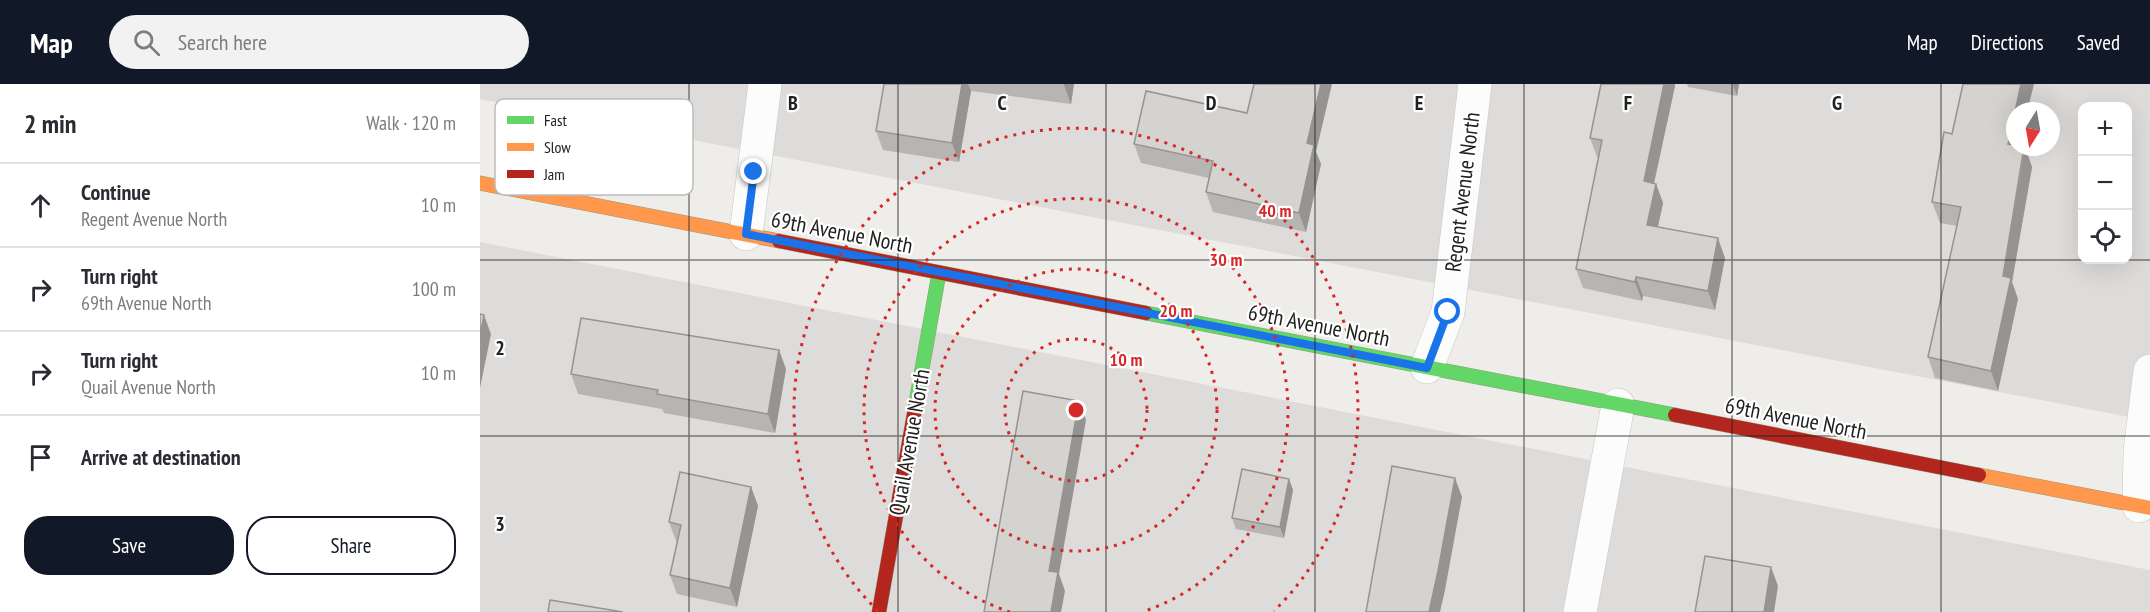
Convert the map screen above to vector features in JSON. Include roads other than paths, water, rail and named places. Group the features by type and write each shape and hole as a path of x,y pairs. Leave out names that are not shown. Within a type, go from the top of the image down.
{"street":[{"path":"746,234 765,84"},
{"name":"Regent Avenue North","path":"1427,368 1448,312 1475,84"},
{"name":"69th Avenue North","path":"480,183 495,186"},
{"name":"69th Avenue North","path":"543,195 2145,507"},
{"name":"Quail Avenue North","path":"879,612 939,273"},
{"path":"2145,507 2140,451 2150,371"},
{"path":"1580,612 1618,405"}]}
